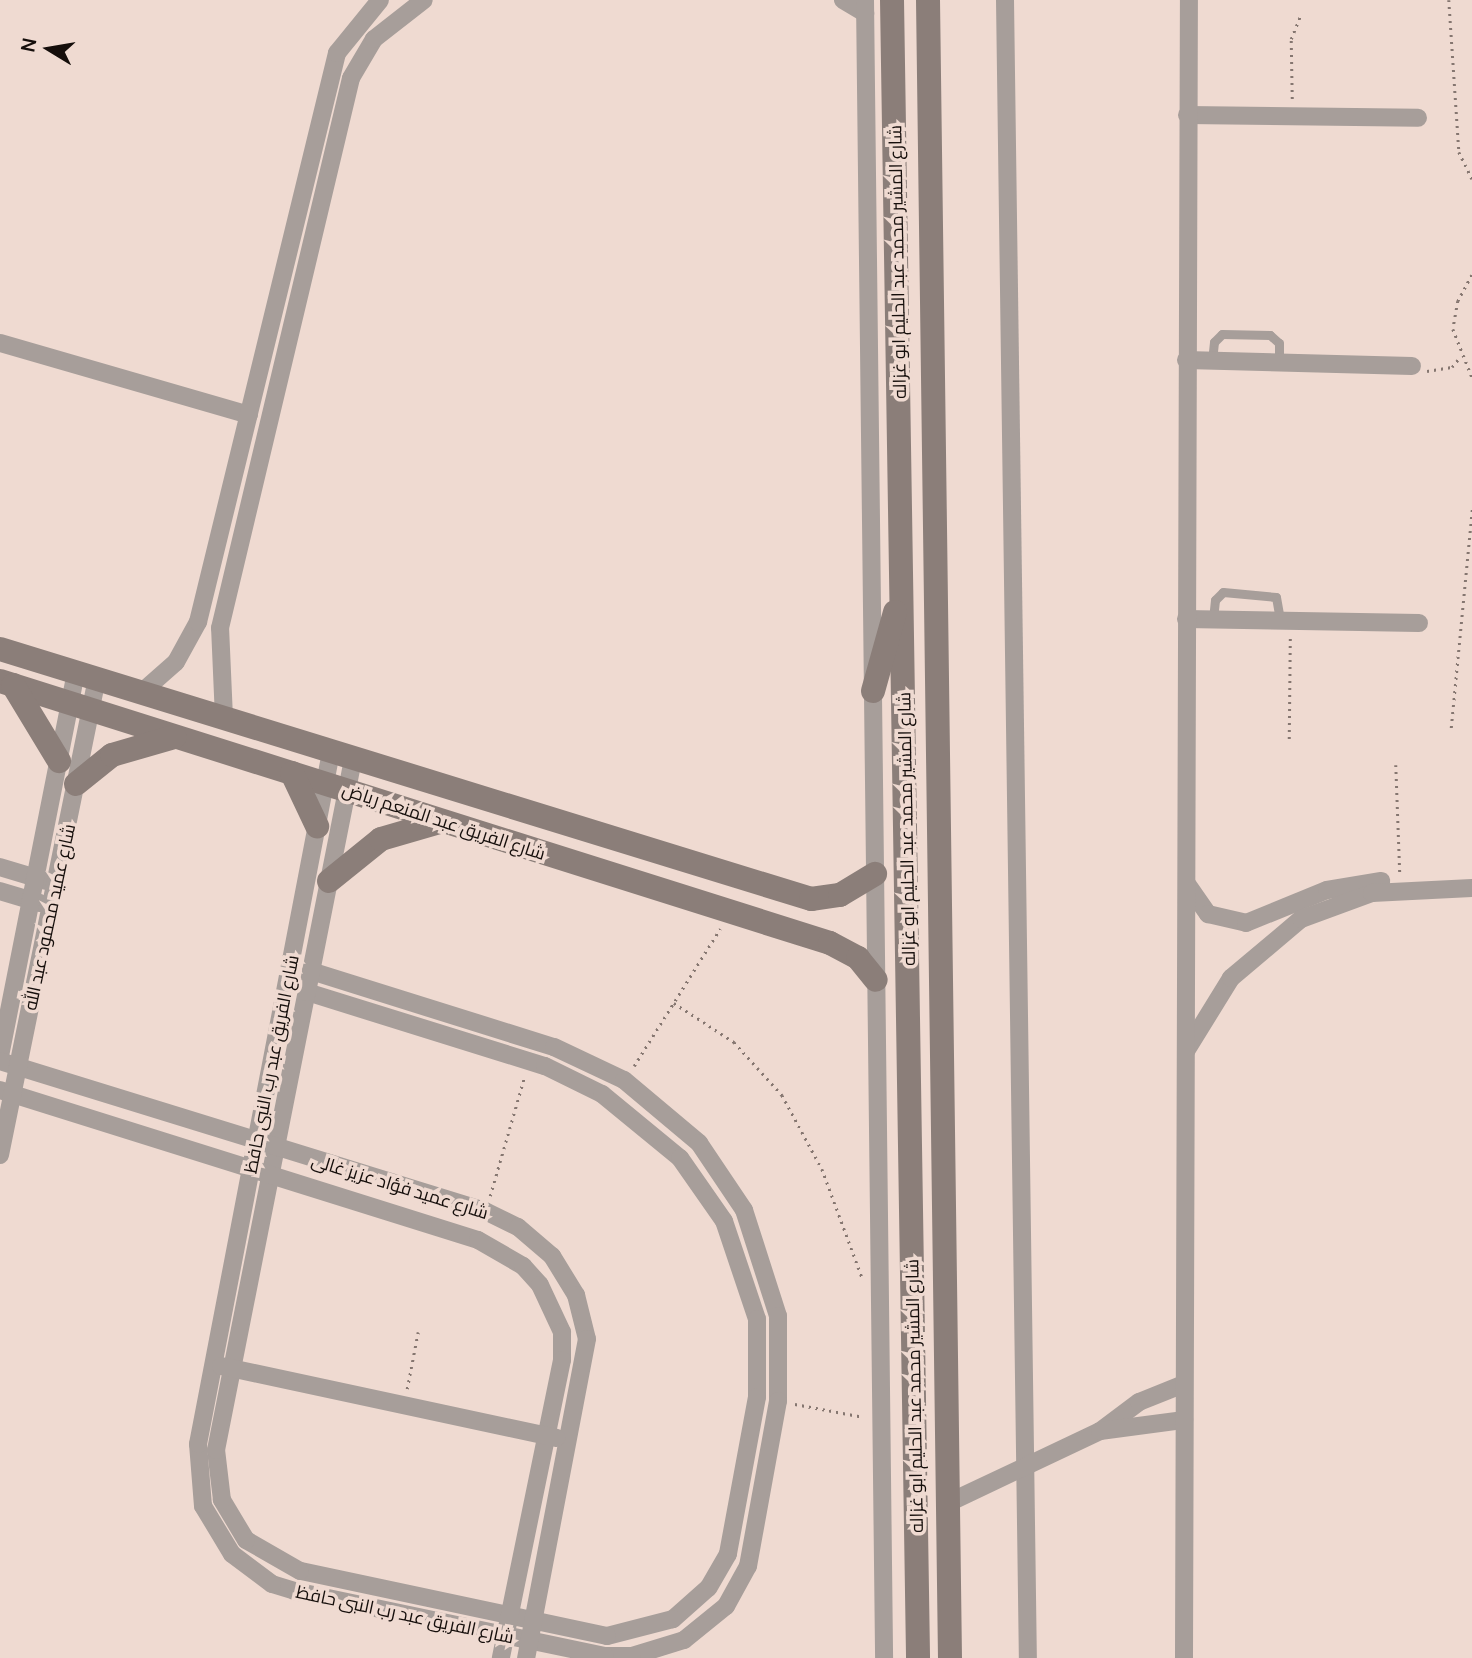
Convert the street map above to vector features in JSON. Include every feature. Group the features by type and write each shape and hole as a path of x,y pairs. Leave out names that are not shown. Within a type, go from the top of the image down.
{"street":[{"path":"224,718 220,628 351,78 392,21 424,0"},
{"path":"843,0 865,7 884,1658"},
{"name":"شارع المشير محمد عبد الحليم ابو غزاله","path":"892,0 918,1658"},
{"name":"شارع المشير محمد عبد الحليم ابو غزاله","path":"928,0 950,1658"},
{"path":"1005,0 1028,1658"},
{"path":"1184,1658 1189,0"},
{"path":"142,692 176,662 198,622 337,53 379,1 392,21"},
{"path":"1187,115 1418,118"},
{"path":"273,317 293,323"},
{"path":"0,343 249,415"},
{"path":"1186,360 1412,366"},
{"path":"901,462 936,461"},
{"path":"873,691 902,587"},
{"path":"1186,619 1419,623"},
{"name":"شارع الفريق عبد المنعم رياض","path":"0,649 681,863 811,899 839,895 875,874"},
{"name":"شارع عميد محمود عبد الله","path":"0,1155 6,1092 18,1066 76,784 81,706 87,675"},
{"path":"7,683 59,761"},
{"name":"شارع الفريق عبد المنعم رياض","path":"7,683 840,947 876,980"},
{"name":"شارع عميد محمود عبد الله","path":"0,1058 59,761 81,706"},
{"path":"76,784 122,750 178,737"},
{"name":"شارع الفريق عبد رب النبى حافظ","path":"307,992 529,1061 602,1094 680,1158 740,1256 760,1346 733,1538 708,1588 673,1619 630,1635 533,1620 300,1571 246,1540 222,1500 216,1475 232,1369 329,881 336,787 342,756"},
{"path":"292,773 317,825"},
{"name":"شارع الفريق عبد رب النبى حافظ","path":"311,971 554,1047 624,1080 699,1143 744,1210 778,1316 779,1401 751,1557 726,1606 684,1640 632,1656 528,1650 506,1636 295,1591 272,1584 232,1555 203,1506 197,1475 213,1365 317,825 336,787"},
{"path":"329,881 381,839 447,822"},
{"path":"674,894 681,863"},
{"path":"0,867 55,884"},
{"path":"1185,881 1208,914 1246,923 1337,887 1400,880 1472,877"},
{"path":"1184,1058 1231,978 1301,919 1372,893 1472,888"},
{"path":"0,891 51,906"},
{"name":"شارع عميد فؤاد عزيز غالى","path":"0,1058 18,1066 485,1211 536,1240 576,1295 587,1339 570,1441 528,1650"},
{"name":"شارع عميد فؤاد عزيز غالى","path":"6,1092 478,1240 523,1266 540,1285 562,1332 547,1436 501,1658"},
{"path":"213,1365 570,1441"},
{"path":"948,1503 1100,1431 1139,1402 1184,1384"},
{"path":"1100,1431 1184,1420"}],"lane":[{"path":"1212,361 1217,337 1258,335 1279,343 1279,363"},
{"path":"1213,619 1217,595 1235,593 1276,597 1285,620"}],"path":[{"path":"1449,0 1459,152 1472,179"},
{"path":"1293,116 1291,39 1301,14"},
{"path":"1472,275 1454,315 1460,357 1472,377"},
{"path":"1412,366 1440,372 1460,357"},
{"path":"1451,728 1472,509"},
{"path":"1285,620 1289,739"},
{"path":"1396,765 1400,880"},
{"path":"624,1080 732,911"},
{"path":"674,1003 734,1042 782,1095 822,1169 861,1275 880,1304"},
{"path":"485,1211 529,1061"},
{"path":"404,1406 418,1332"},
{"path":"779,1401 881,1420"}]}
